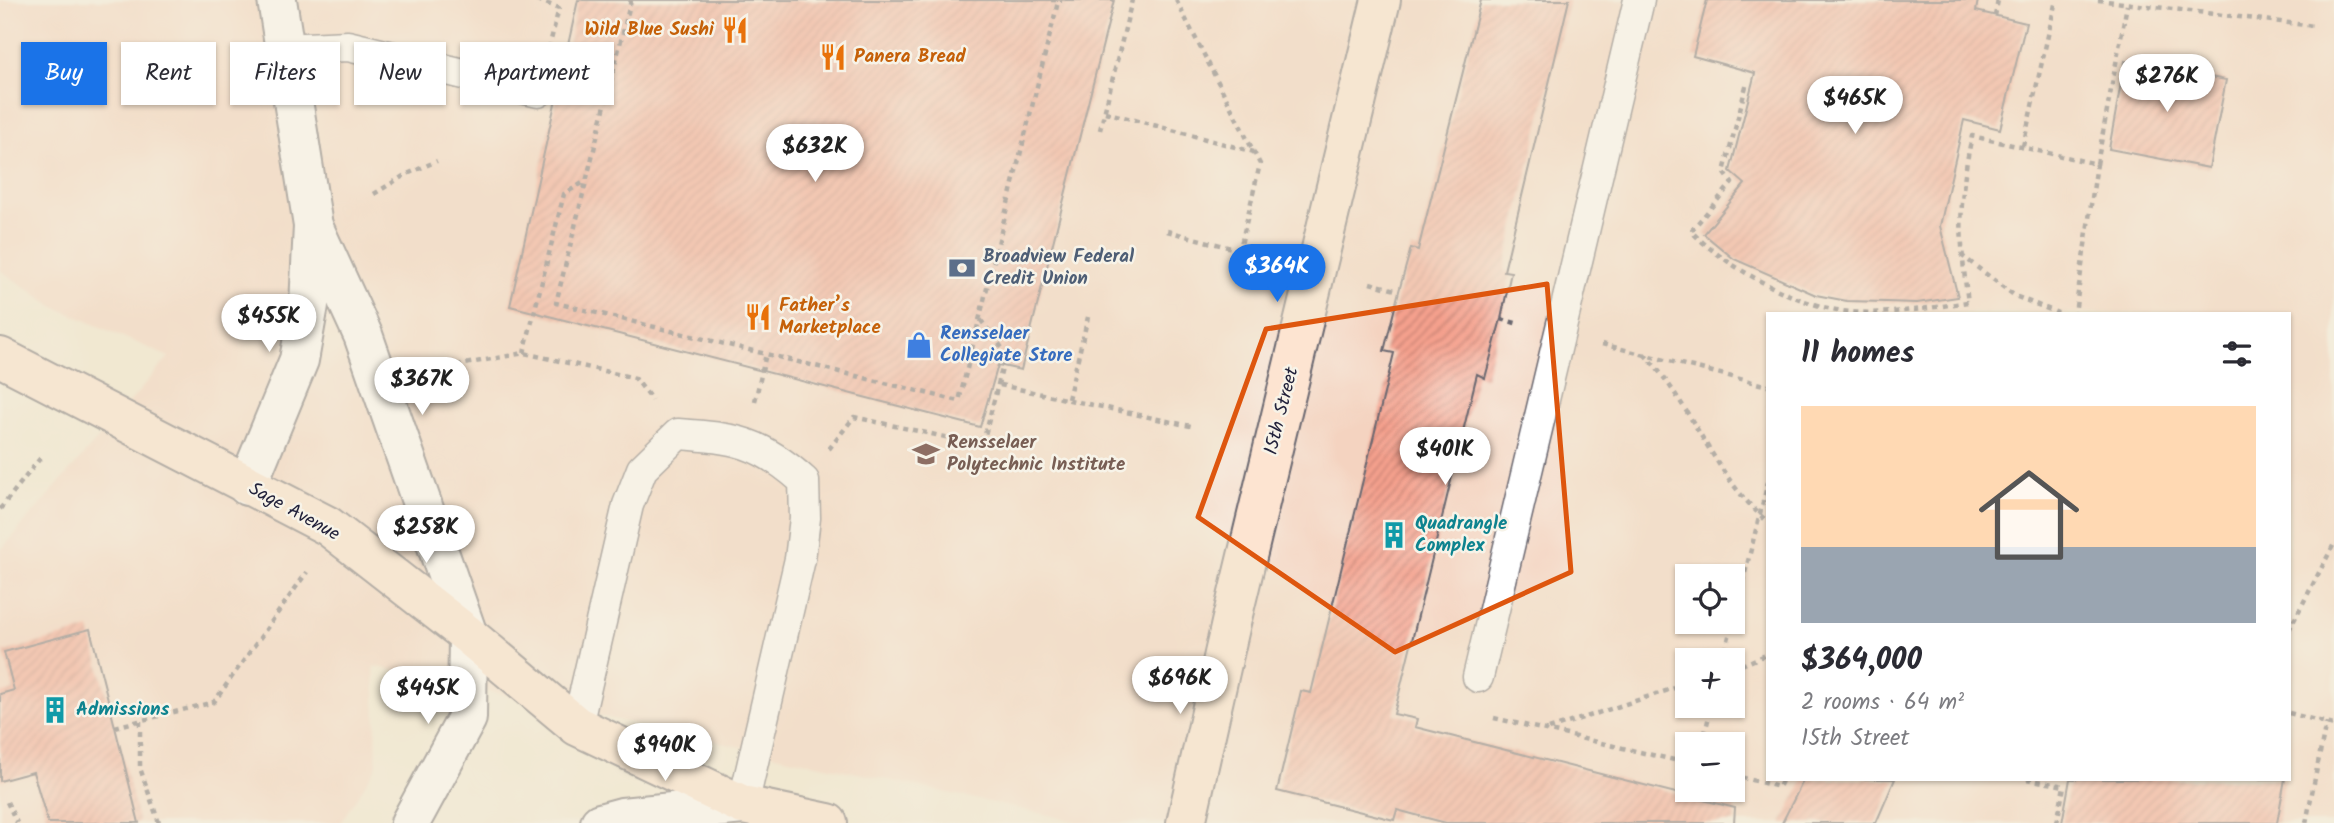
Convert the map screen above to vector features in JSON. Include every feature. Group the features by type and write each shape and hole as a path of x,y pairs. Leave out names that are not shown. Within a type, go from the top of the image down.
{"street":[{"path":"277,0 282,42"},
{"name":"15th Street","path":"1186,823 1243,572 1381,0"},
{"path":"247,486 299,360 309,305 313,226 292,105"},
{"path":"313,226 363,335 468,635 467,718 410,823"},
{"name":"Sage Avenue","path":"0,358 328,526 468,635 577,726 743,805 828,823"},
{"path":"600,823 622,817 743,805"}],"lane":[{"path":"1478,677 1639,0"},
{"path":"340,46 348,46 460,73"},
{"path":"577,726 628,505 642,469 678,434 741,441 775,456 804,481 805,519 800,559 743,805"}],"path":[{"path":"537,0 559,8 550,42"},
{"path":"631,0 556,303 959,401 1060,1 1051,0"},
{"path":"1100,130 1132,0"},
{"path":"1177,0 1261,164 1240,249"},
{"path":"1994,16 1998,0"},
{"path":"2023,146 2056,0"},
{"path":"2098,0 2315,26"},
{"path":"2074,312 2097,164 2127,5"},
{"path":"1746,86 1724,172 1732,183 1691,231 1708,250 1762,283 1822,306 1849,312 1902,312 1968,302 1959,239 1963,176 1972,136 2097,164"},
{"path":"1105,112 1254,152"},
{"path":"374,194 405,175 438,162"},
{"path":"524,353 564,194 586,181"},
{"path":"1167,231 1258,255"},
{"path":"1961,255 2015,296 2055,312"},
{"path":"1370,284 1399,291"},
{"path":"1819,312 1822,306"},
{"path":"1068,399 1088,317"},
{"path":"804,481 854,416 976,444 985,435 1000,385 1006,353 980,318"},
{"path":"434,370 524,353 635,377"},
{"path":"754,403 765,354"},
{"path":"1766,385 1643,354 1670,384 1737,489 1766,520"},
{"path":"1000,385 1195,427"},
{"path":"0,509 42,456"},
{"path":"1726,648 1766,490"},
{"path":"2291,626 2334,544"},
{"path":"115,727 214,702 308,571"},
{"path":"1745,664 1766,655"},
{"path":"1478,677 1471,712 1675,760"},
{"path":"1549,729 1675,688"},
{"path":"2291,714 2334,725"},
{"path":"140,720 140,768 159,823"},
{"path":"2306,823 2326,723"},
{"path":"1745,778 1779,787 1782,781"},
{"path":"2038,781 2064,786 2057,823"},
{"path":"7,802 17,823"}],"highlighted area":[{"path":"1547,284 1571,572 1395,652 1198,517 1266,329"}],"shaded area":[{"name":"Rensselaer Polytechnic Institute","path":"0,0 2334,0 2334,823 1083,823 374,666 377,766 340,823 0,823 0,551 169,357 53,306 0,270"}],"building":[{"path":"578,0 1114,0 1021,370 998,365 980,427 510,306 555,105 614,105 614,42 569,42"},
{"name":"Quadrangle Complex","path":"1481,0 1569,0 1504,271 1511,272 1501,319 1485,378 1477,374 1394,714 1417,719 1415,727 1675,793 1675,802 1711,802 1735,808 1734,823 1446,823 1397,810 1394,820 1277,791 1301,691 1311,693 1394,353 1384,351 1411,248 1418,250"},
{"path":"1707,0 1978,0 1976,11 2026,23 2000,129 1964,120 1940,226 1958,297 1917,303 1847,301 1816,295 1734,259 1704,234 1745,184 1730,171 1755,73 1693,56"},
{"path":"2125,61 2226,80 2209,168 2109,149"},
{"name":"Admissions","path":"90,629 139,823 48,823 33,772 0,781 0,694 14,690 4,652"},
{"path":"1803,781 1894,781 1876,823 1782,823"},
{"path":"2070,781 2285,781 2277,823 2062,823"}],"place":[{"name":"Wild Blue Sushi","path":"735,30"},
{"name":"Panera Bread","path":"833,57"},
{"name":"Broadview Federal Credit Union","path":"962,268"},
{"name":"Father’s Marketplace","path":"758,317"},
{"name":"Rensselaer Collegiate Store","path":"919,345"},
{"name":"Rensselaer Polytechnic Institute","path":"926,454"},
{"name":"Quadrangle Complex","path":"1394,535"},
{"name":"Admissions","path":"55,710"}]}
